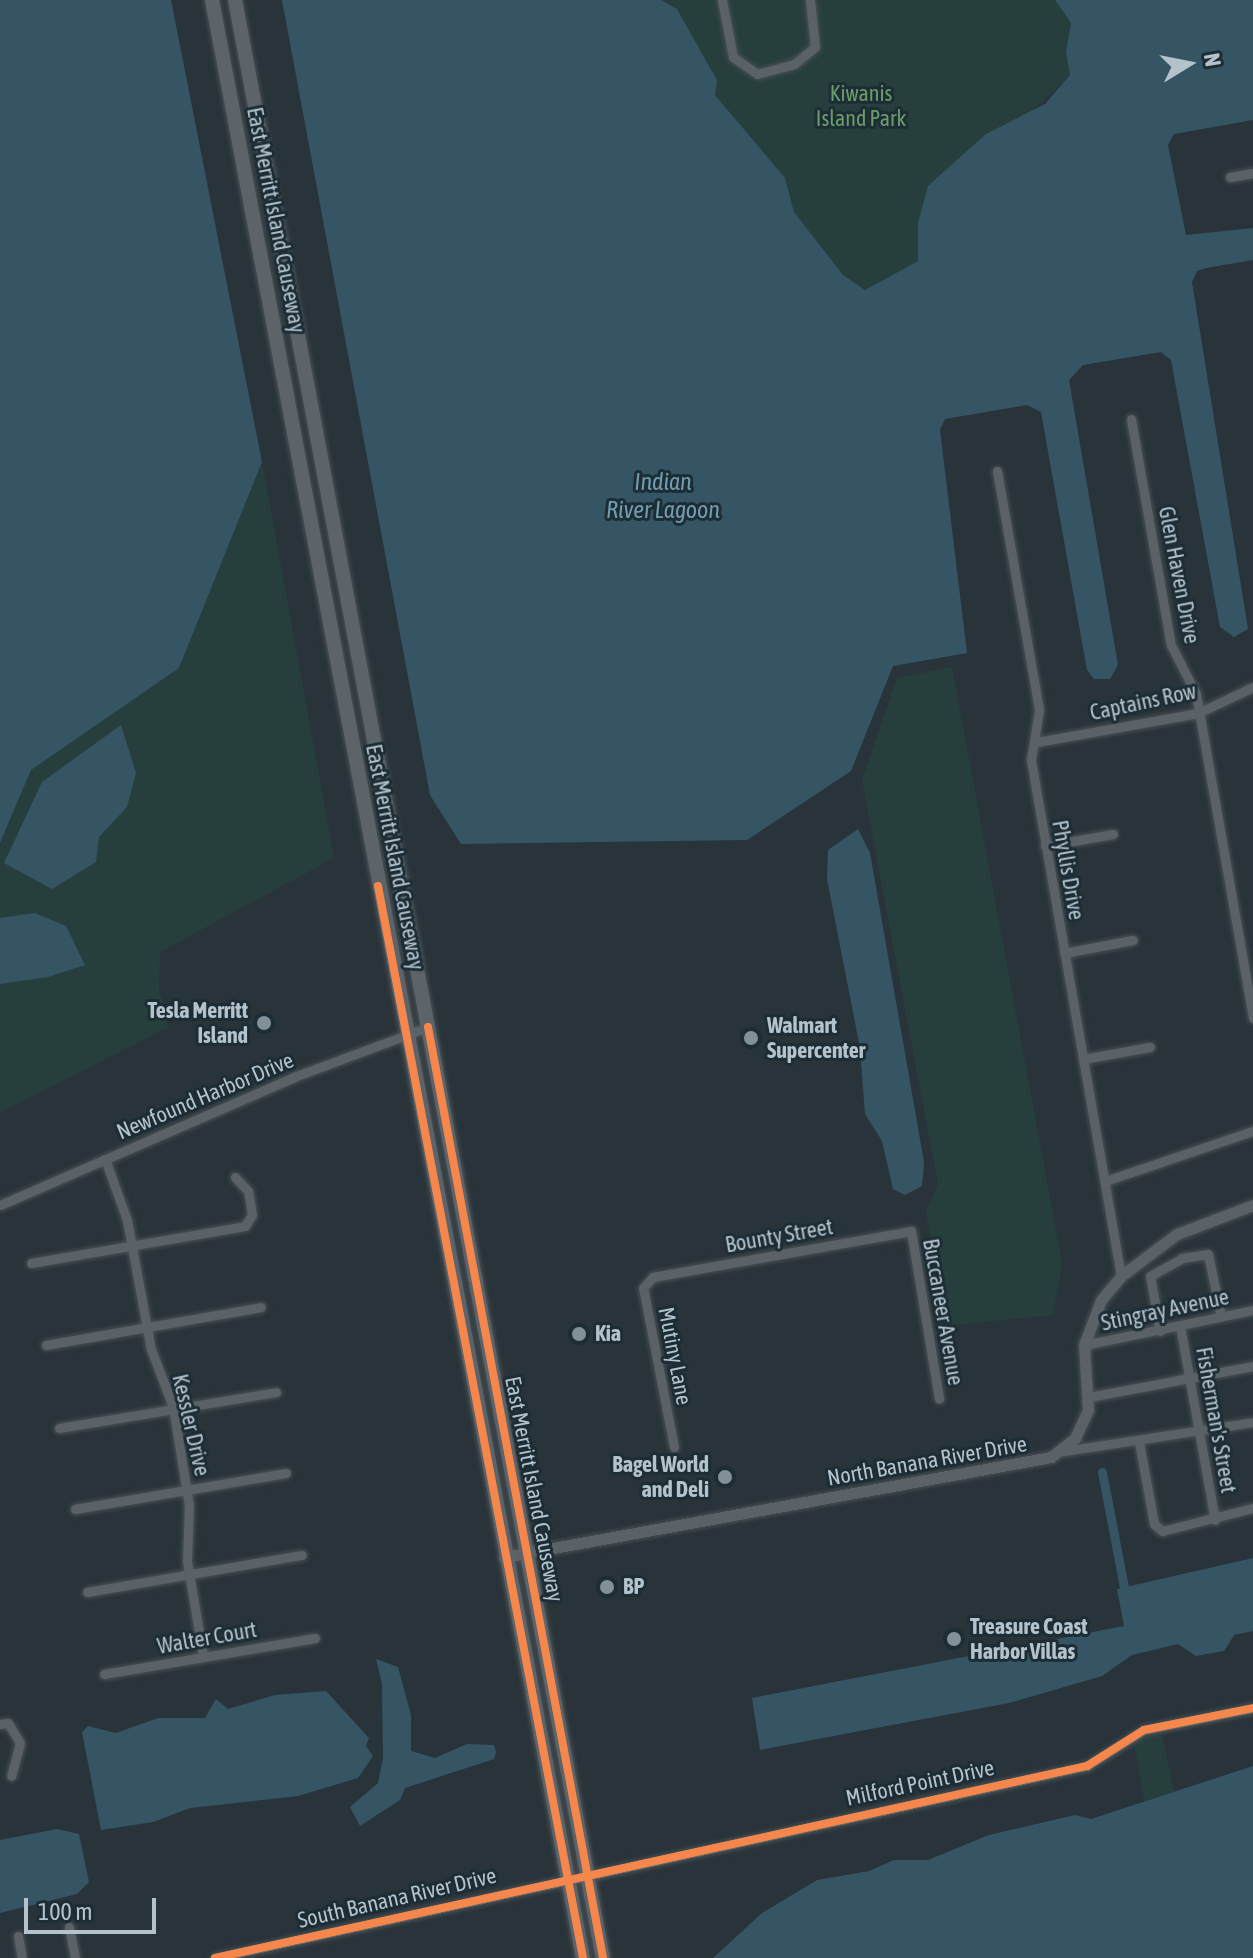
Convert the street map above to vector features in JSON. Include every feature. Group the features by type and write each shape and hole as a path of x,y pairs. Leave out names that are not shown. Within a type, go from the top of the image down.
{"main road":[{"name":"East Merritt Island Causeway","path":"212,0 504,1557 583,1958"},
{"name":"East Merritt Island Causeway","path":"235,0 603,1958"}],"street":[{"path":"722,0 733,57 757,74 794,64 815,47 810,0"},
{"path":"1230,177 1253,173"},
{"name":"Glen Haven Drive","path":"1131,419 1171,645 1196,694 1253,1018"},
{"name":"Phyllis Drive","path":"997,471 1039,710 1037,742 1031,760 1121,1276"},
{"name":"Captains Row","path":"1037,742 1198,713 1253,687"},
{"path":"1045,846 1113,834"},
{"path":"1064,953 1133,940"},
{"name":"Newfound Harbor Drive","path":"0,1205 405,1033 428,1027"},
{"path":"1083,1059 1150,1047"},
{"path":"1105,1181 1253,1131"},
{"name":"Kessler Drive","path":"105,1159 132,1245 146,1327 173,1407 188,1490 189,1574 203,1656"},
{"path":"31,1263 245,1226 252,1215 248,1191 235,1177"},
{"path":"1064,1451 1084,1423 1089,1397 1084,1345 1101,1300 1121,1276 1177,1234 1253,1205"},
{"name":"Bounty Street","path":"653,1277 911,1231"},
{"name":"Buccaneer Avenue","path":"911,1231 939,1399"},
{"path":"1160,1331 1150,1276 1182,1258 1208,1254 1221,1317"},
{"name":"Mutiny Lane","path":"653,1277 643,1288 674,1447"},
{"path":"46,1345 261,1307"},
{"name":"Stingray Avenue","path":"1084,1345 1253,1310"},
{"name":"Fisherman's Street","path":"1180,1326 1215,1520"},
{"path":"1089,1397 1253,1366"},
{"path":"59,1428 276,1392"},
{"path":"1064,1451 1139,1442 1253,1422"},
{"path":"1139,1442 1154,1524 1167,1533 1253,1508"},
{"name":"North Banana River Drive","path":"504,1557 1025,1465 1064,1451"},
{"path":"75,1509 286,1473"},
{"path":"87,1592 302,1555"},
{"name":"Walter Court","path":"104,1674 315,1638"},
{"name":"Milford Point Drive","path":"587,1876 1087,1766 1144,1730 1253,1708"},
{"path":"0,1724 8,1723 20,1743 11,1776"},
{"name":"South Banana River Drive","path":"215,1958 587,1876"},
{"path":"69,1927 75,1958"},
{"path":"18,1936 22,1958"}],"green space":[{"name":"Kiwanis Island Park","path":"661,0 1055,0 1071,23 1066,52 1070,75 918,223 918,261 865,290 843,275 794,212 785,178 715,95 717,80 677,9"},
{"path":"262,462 334,858 160,952 159,988 168,1027 0,1113 0,843 31,770 179,668"},
{"path":"952,667 1062,1263 1053,1315 951,1325 943,1316 926,1211 938,1184 862,780 897,678"},
{"path":"1161,1730 1174,1792 1144,1801 1134,1742"}],"water":[{"path":"0,0 171,0 262,462 179,668 31,770 0,843"},
{"name":"Indian River Lagoon","path":"282,0 661,0 677,9 717,80 715,95 785,178 794,212 843,275 865,290 918,261 918,223 928,186 986,134 1045,104 1070,75 1066,52 1071,23 1055,0 1253,0 1253,120 1174,134 1168,145 1186,235 1253,228 1253,260 1197,271 1192,282 1248,629 1234,637 1220,627 1171,360 1161,352 1083,365 1069,380 1118,665 1110,679 1094,679 1087,670 1041,412 1027,405 945,419 940,430 967,653 893,666 851,771 747,840 461,844 430,795"},
{"path":"121,725 136,773 127,807 99,837 96,862 52,889 4,863 42,782"},
{"path":"858,829 870,853 924,1162 922,1186 905,1195 893,1189 882,1141 865,1114 860,1048 827,879 828,850"},
{"path":"35,913 66,926 85,965 48,977 0,984 0,918"},
{"path":"1253,1558 1253,1631 1234,1635 1224,1651 1196,1656 1178,1644 1132,1655 1102,1676 1009,1703 760,1750 752,1698 1124,1626 1117,1589"},
{"path":"376,1659 398,1667 411,1715 411,1751 435,1758 467,1744 494,1745 496,1752 494,1759 405,1788 400,1800 360,1826 350,1807 378,1783 383,1758 382,1684"},
{"path":"326,1691 369,1738 366,1746 373,1756 358,1778 298,1796 190,1808 153,1822 101,1830 82,1732 88,1726 116,1733 158,1718 205,1718 216,1699 228,1709 275,1695"},
{"path":"1253,1766 1253,1958 713,1958 762,1913 817,1880 869,1871 894,1860 928,1860 989,1835 1075,1815 1091,1819"},
{"path":"57,1829 79,1834 89,1882 77,1894 0,1913 0,1840"}],"waterway":[{"path":"1102,1472 1124,1587"}],"cycle path":[{"path":"378,886 583,1958"},
{"path":"428,1027 603,1958"},
{"path":"215,1958 1087,1766 1144,1730 1253,1708"}],"place":[{"name":"Tesla Merritt Island","path":"264,1023"},
{"name":"Walmart Supercenter","path":"751,1038"},
{"name":"Kia","path":"579,1334"},
{"name":"Bagel World and Deli","path":"725,1477"},
{"name":"BP","path":"607,1587"},
{"name":"Treasure Coast Harbor Villas","path":"954,1639"}]}
